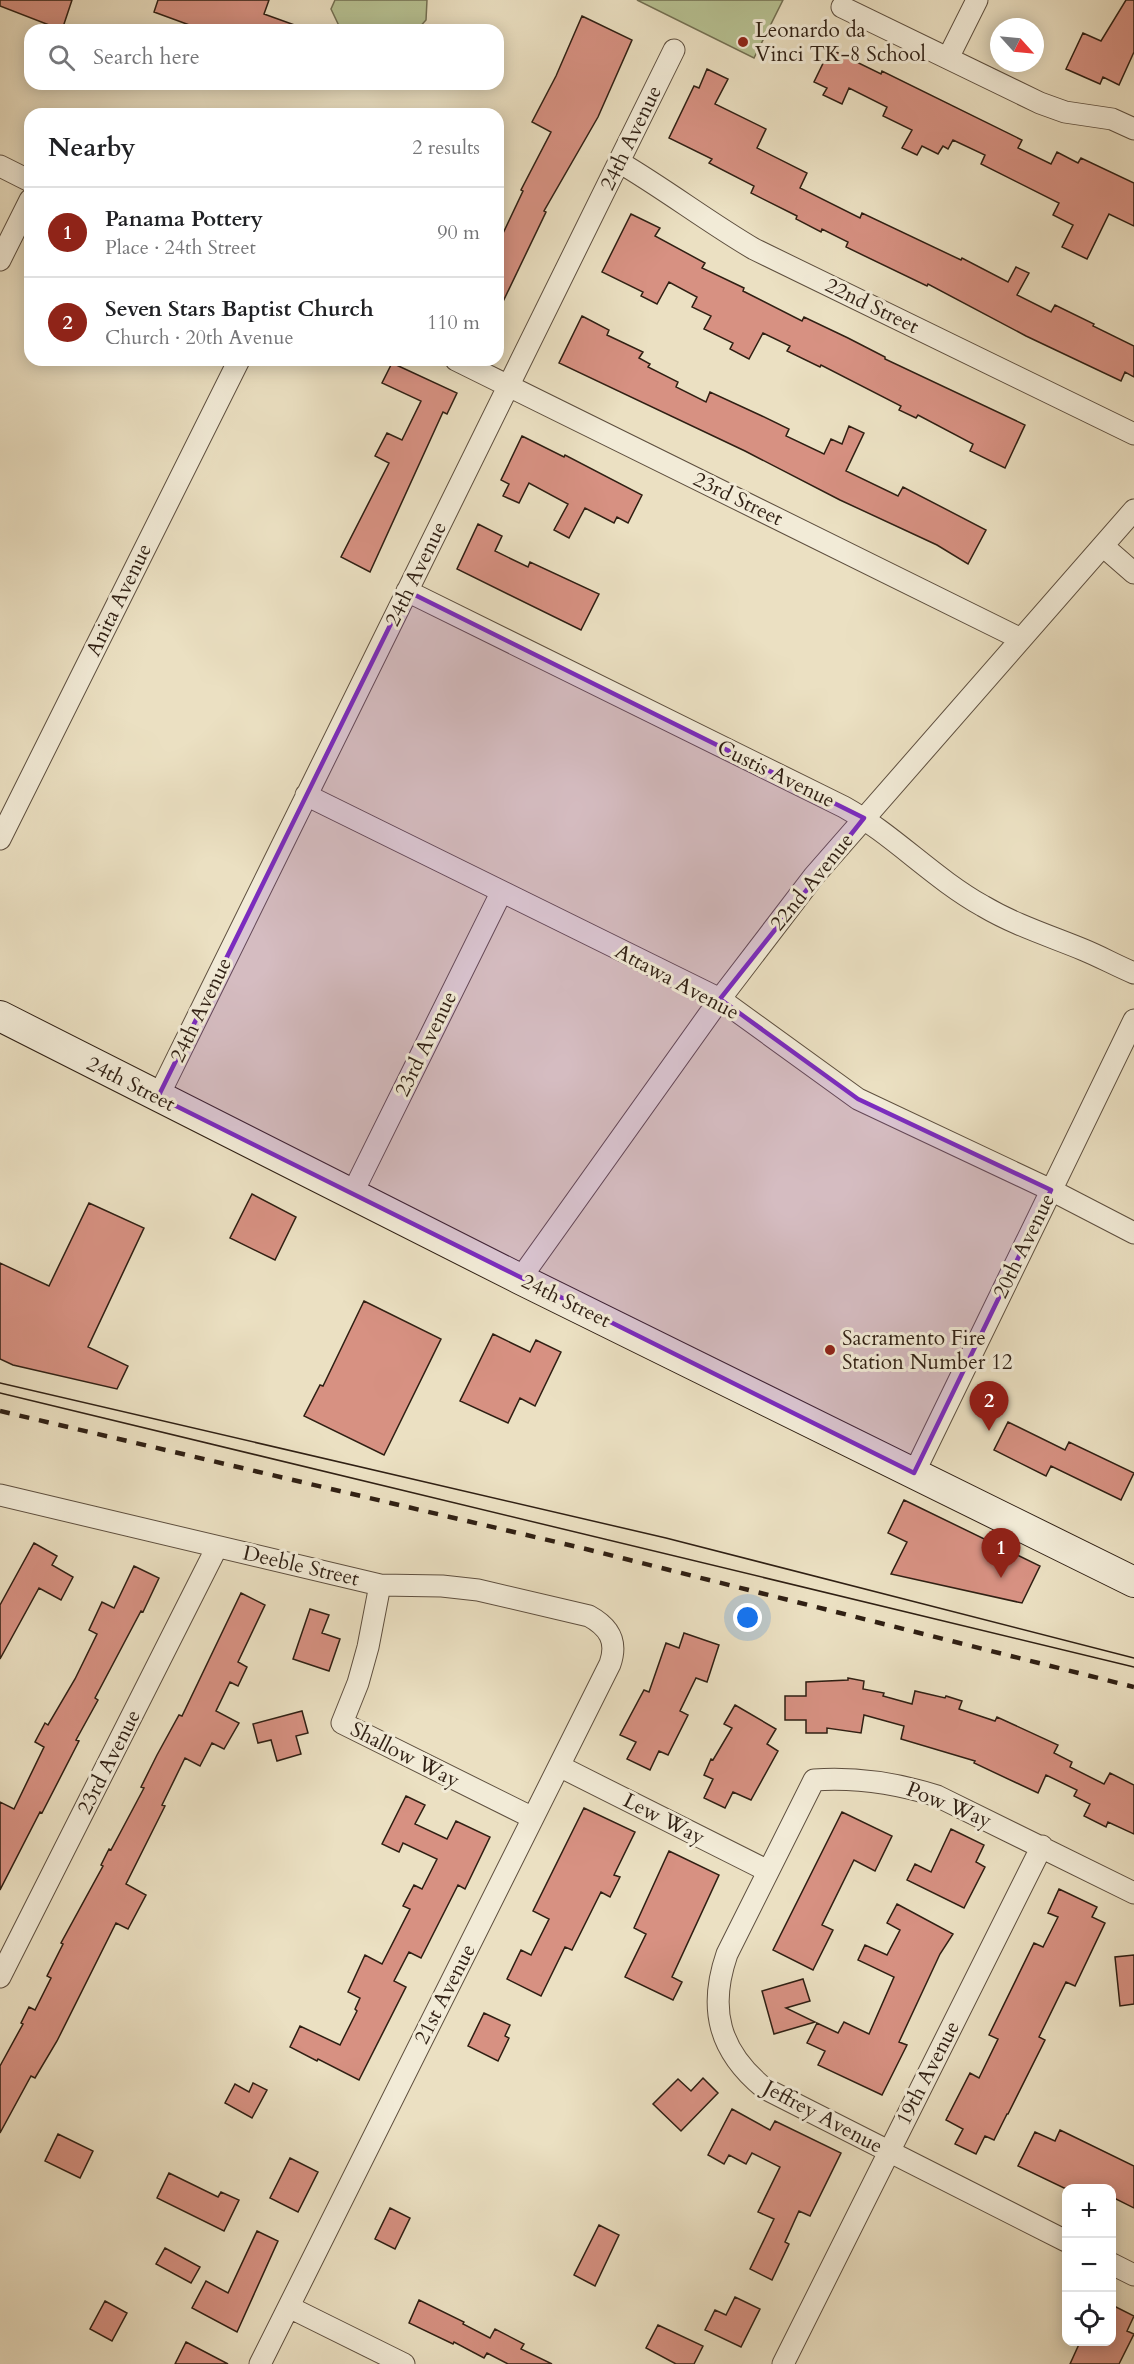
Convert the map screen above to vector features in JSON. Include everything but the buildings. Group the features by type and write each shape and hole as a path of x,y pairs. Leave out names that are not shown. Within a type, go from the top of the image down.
{"street":[{"path":"948,57 977,0"},
{"path":"842,7 1040,104 1065,112 1112,119 1134,129"},
{"name":"24th Avenue","path":"159,1097 674,50"},
{"name":"22nd Street","path":"619,162 661,186 724,231 754,249 1134,434"},
{"path":"0,166 24,178"},
{"path":"0,260 24,212"},
{"name":"Anita Avenue","path":"0,839 236,366"},
{"name":"23rd Street","path":"468,366 1020,639"},
{"name":"22nd Avenue","path":"520,1279 720,999 814,876 1134,510"},
{"path":"1103,546 1134,573"},
{"name":"Custis Avenue","path":"407,591 864,818 950,885 982,906 1017,924 1085,950 1134,973"},
{"name":"Attawa Avenue","path":"306,795 720,999 858,1099 1051,1190 1134,1233"},
{"name":"23rd Avenue","path":"352,1194 501,893"},
{"name":"24th Street","path":"0,1016 520,1279 915,1473 1132,1576"},
{"name":"20th Avenue","path":"915,1473 1134,1020"},
{"name":"Deeble Street","path":"3,1503 217,1547 380,1585 442,1586 478,1590 589,1616 602,1623"},
{"name":"23rd Avenue","path":"0,1977 217,1547"},
{"name":"Shallow Way","path":"380,1585 368,1647 358,1683 342,1723 533,1818"},
{"name":"21st Avenue","path":"260,2364 612,1658 613,1645 610,1634 602,1623"},
{"name":"Lew Way","path":"559,1766 768,1871"},
{"name":"Pow Way","path":"768,1871 814,1780 874,1780 909,1787 956,1803 1134,1893"},
{"name":"19th Avenue","path":"783,2364 1042,1846"},
{"name":"Jeffrey Avenue","path":"768,1871 727,1954 720,1975 717,1999 718,2019 726,2044 747,2074 764,2088 1062,2239"},
{"path":"1116,2266 1134,2275"},
{"path":"289,2307 404,2364"}],"highlighted area":[{"path":"407,591 864,818 720,999 858,1099 1051,1190 914,1473 158,1097"}],"green space":[{"path":"335,0 427,0 426,20 422,24 338,24 331,9"},
{"path":"637,0 783,0 754,58"}],"tram line":[{"path":"0,1383 666,1538 1134,1658"},
{"path":"0,1393 1134,1667"}],"railway":[{"path":"0,1411 586,1549 1134,1687"}],"place":[{"name":"Leonardo da Vinci TK-8 School","path":"743,42"},
{"name":"Sacramento Fire Station Number 12","path":"830,1350"},
{"name":"Seven Stars Baptist Church","path":"989,1431"},
{"name":"Panama Pottery","path":"1001,1578"}]}
